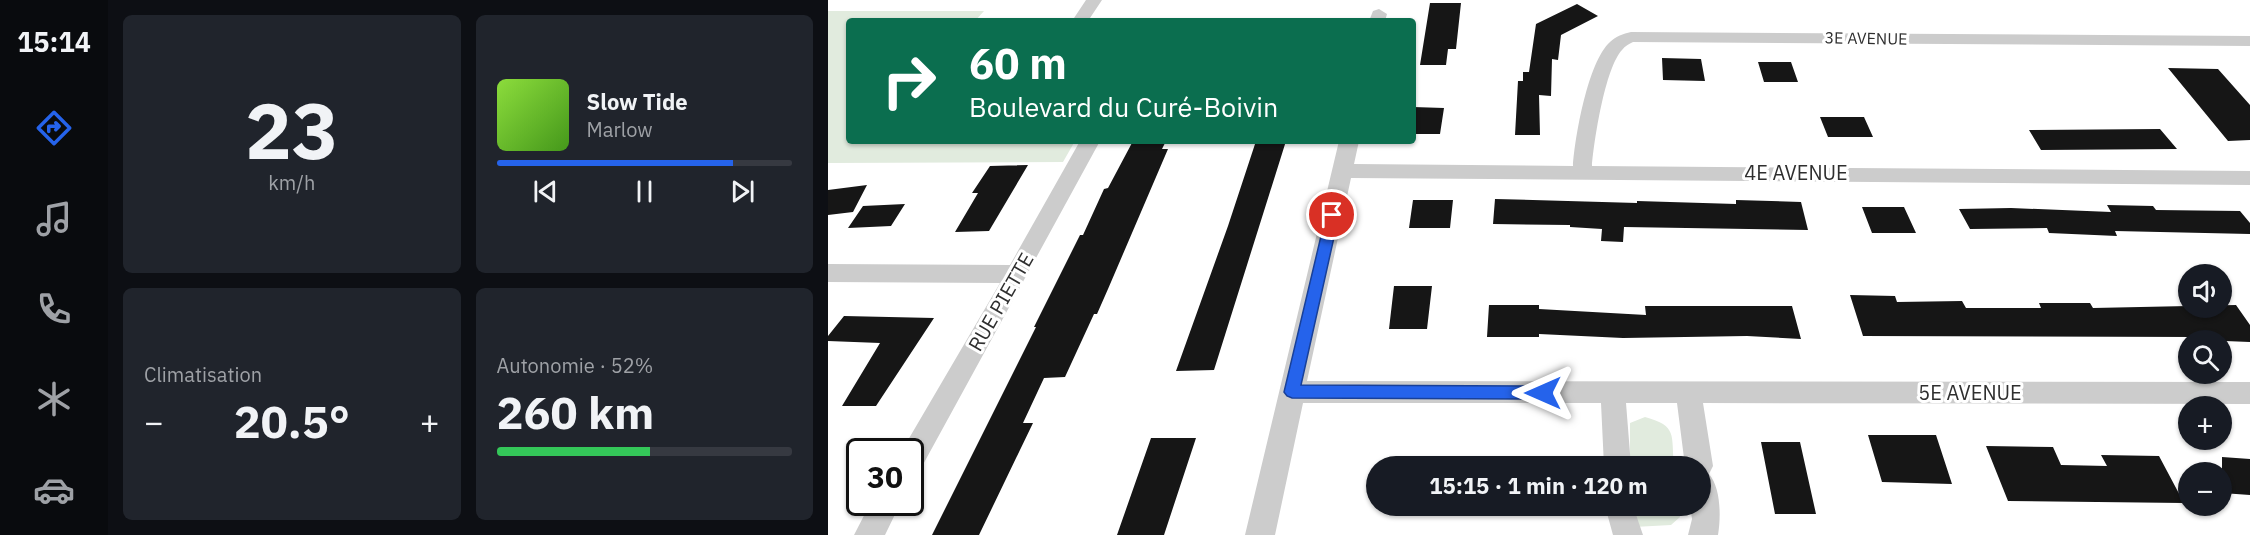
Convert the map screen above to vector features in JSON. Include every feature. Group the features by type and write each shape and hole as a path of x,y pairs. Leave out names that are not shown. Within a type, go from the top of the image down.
{"street":[{"path":"1082,18 1094,0"},
{"name":"3E AVENUE","path":"1582,172 1587,134 1606,60 1619,43 1631,38 2250,41"},
{"name":"RUE PIETTE","path":"923,438 1088,144"},
{"path":"1260,535 1348,144"},
{"name":"4E AVENUE","path":"1342,171 2250,178"},
{"path":"828,273 1017,274"},
{"name":"5E AVENUE","path":"1292,392 2250,393"},
{"path":"1613,393 1616,456"},
{"path":"1689,393 1698,456"},
{"path":"869,535 879,516"},
{"path":"1622,516 1628,535"},
{"path":"1703,535 1706,516"}],"shaded area":[{"path":"828,11 984,11 978,18 846,18 846,144 1073,144 1063,162 828,163"},
{"path":"1645,417 1663,424 1671,433 1673,456 1630,456 1630,423"},
{"path":"1633,516 1680,516 1671,525 1634,527"}],"building":[{"path":"1430,3 1461,3 1456,49 1448,49 1446,65 1420,65"},
{"path":"1577,4 1598,16 1561,35 1558,60 1552,59 1551,96 1539,95 1540,135 1515,135 1518,81 1523,81 1523,72 1529,72 1536,24"},
{"path":"1662,58 1701,59 1705,81 1663,80"},
{"path":"1758,62 1791,62 1798,82 1764,82"},
{"path":"2168,68 2218,69 2250,105 2250,140 2228,141"},
{"path":"1416,107 1444,108 1440,134 1416,134"},
{"path":"1820,117 1864,117 1873,137 1828,137"},
{"path":"2160,129 2177,149 2041,150 2029,130"},
{"path":"1131,144 1164,144 1162,149 1168,149 1097,314 1094,314 1065,377 1044,378 1023,423 1033,423 979,535 932,535 1080,235 1083,235 1104,189 1108,188"},
{"path":"1255,144 1285,144 1214,370 1176,371"},
{"path":"1028,165 989,231 955,232 978,193 972,193 990,166"},
{"path":"867,185 853,212 828,215 828,190"},
{"path":"1495,199 1736,204 1736,200 1801,202 1808,230 1624,227 1623,242 1601,241 1602,229 1570,227 1570,225 1493,224"},
{"path":"1413,200 1453,200 1450,228 1409,228"},
{"path":"905,204 891,226 848,228 863,206"},
{"path":"2107,205 2153,206 2156,210 2240,211 2250,223 2250,234 2115,231 2117,236 2049,233 2047,228 1970,229 1959,209 2011,208 2111,212"},
{"path":"1862,207 1904,207 1916,233 1872,233"},
{"path":"1394,286 1432,286 1427,329 1389,329"},
{"path":"1850,295 1895,296 1897,302 1962,301 1966,308 2041,308 2039,303 2090,303 2093,308 2178,306 2178,318 2232,318 2232,305 2236,305 2250,325 2250,342 2232,341 2232,330 2178,330 2178,337 1863,336"},
{"path":"1489,305 1539,305 1539,309 1646,315 1645,306 1792,306 1801,339 1747,336 1623,338 1539,334 1539,337 1487,337"},
{"path":"844,316 934,318 876,406 842,406 880,343 828,341 828,336"},
{"path":"1868,435 1936,435 1952,484 1882,482"},
{"path":"1151,438 1196,438 1164,535 1117,535"},
{"path":"1761,442 1800,442 1816,514 1775,514"},
{"path":"1986,446 2053,447 2061,465 2107,466 2101,455 2159,456 2178,492 2178,503 2008,501"},
{"path":"2222,457 2250,459 2250,495 2232,494 2232,462 2222,462"}],"route":[{"path":"1332,215 1292,392 1543,393"}]}
